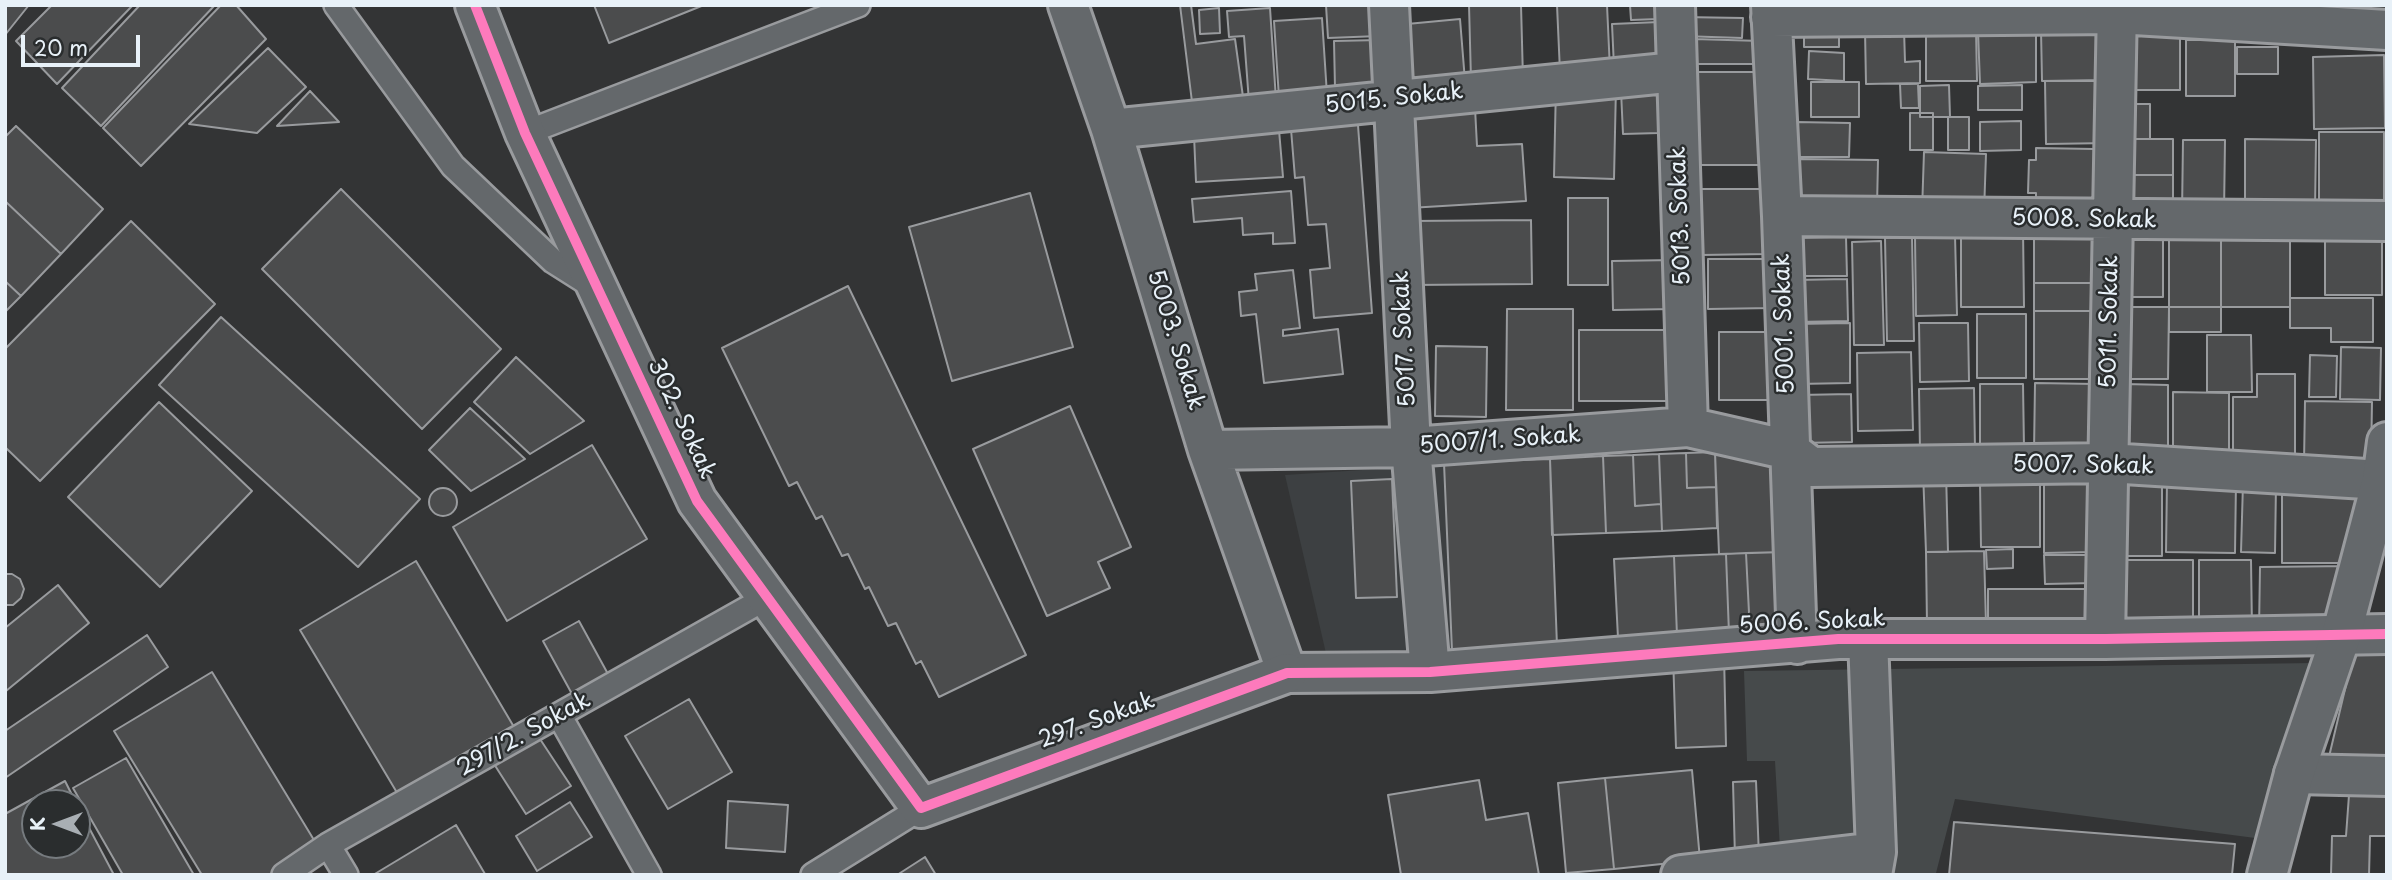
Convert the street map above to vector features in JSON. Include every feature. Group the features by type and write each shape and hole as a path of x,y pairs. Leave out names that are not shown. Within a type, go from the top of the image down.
{"street":[{"name":"302. Sokak","path":"475,5 525,133 696,502 921,808"},
{"name":"5003. Sokak","path":"1068,5 1111,129 1208,450 1287,673"},
{"name":"5017. Sokak","path":"1389,5 1411,447 1430,671"},
{"name":"5013. Sokak","path":"1675,5 1688,427"},
{"path":"1771,11 2117,10 2387,30"},
{"name":"5011. Sokak","path":"2105,639 2117,10"},
{"name":"5001. Sokak","path":"1771,11 1782,216 1797,643"},
{"name":"5015. Sokak","path":"1111,129 1676,72"},
{"name":"5008. Sokak","path":"1782,216 2387,221"},
{"name":"5007/1. Sokak","path":"1208,450 1411,447 1688,427 1789,450"},
{"path":"2267,875 2294,774 2341,636 2382,480 2387,442"},
{"name":"5007. Sokak","path":"1789,450 1811,467 2108,463 2382,480"},
{"name":"5006. Sokak","path":"1287,673 1430,671 1868,638 2105,639 2387,634"},
{"path":"1681,875 1874,863 1868,638"},
{"name":"297. Sokak","path":"921,808 1287,673"},
{"path":"2294,774 2387,775"}],"lane":[{"path":"336,5 453,166 553,261 598,289"},
{"path":"525,133 858,5"},
{"name":"297/2. Sokak","path":"284,875 328,845 766,598"},
{"path":"559,715 649,875"},
{"name":"297. Sokak","path":"813,875 921,808"},
{"path":"328,845 346,875"}],"shaded area":[{"path":"1486,462 1556,659 1328,662 1285,475"},
{"path":"2315,663 2263,839 1955,799 1936,873 1890,875 1780,849 1775,761 1747,761 1744,671"}],"building":[{"path":"5,5 29,5 5,35"},
{"path":"52,5 133,5 57,84 16,41"},
{"path":"140,5 215,5 101,126 62,88"},
{"path":"221,5 236,5 266,39 141,166 103,128"},
{"path":"594,5 704,5 609,43"},
{"path":"1180,5 1191,5 1196,44 1235,39 1244,104 1193,110"},
{"path":"1326,5 1378,5 1379,36 1328,38"},
{"path":"1469,5 1521,5 1523,79 1471,80"},
{"path":"1557,5 1607,5 1610,70 1560,72"},
{"path":"1630,5 1658,5 1659,19 1631,20"},
{"path":"2309,5 2371,5 2371,12 2309,10"},
{"path":"1219,8 1220,33 1200,34 1199,10"},
{"path":"1270,8 1276,100 1249,102 1244,36 1229,37 1227,11"},
{"path":"1682,17 1743,18 1742,38 1681,36"},
{"path":"1322,18 1327,95 1279,98 1274,21"},
{"path":"1460,19 1465,81 1413,86 1407,24"},
{"path":"1659,22 1661,65 1614,67 1612,24"},
{"path":"1804,25 1839,25 1839,47 1804,47"},
{"path":"1904,29 1905,62 1920,61 1920,83 1866,84 1865,30"},
{"path":"1926,29 1976,29 1977,81 1926,81"},
{"path":"2103,29 2104,80 2042,81 2041,30"},
{"path":"2122,29 2180,29 2180,90 2122,90"},
{"path":"2036,30 2036,82 1980,84 1978,31"},
{"path":"1694,39 1761,41 1762,64 1690,64"},
{"path":"1380,40 1380,88 1335,88 1334,41"},
{"path":"2186,40 2235,40 2235,96 2186,96"},
{"path":"2237,47 2278,47 2278,74 2237,74"},
{"path":"268,48 306,87 257,133 189,124"},
{"path":"1809,51 1844,53 1844,81 1808,79"},
{"path":"2384,55 2385,128 2314,129 2313,57"},
{"path":"1693,72 1763,72 1763,165 1694,165"},
{"path":"2045,81 2109,81 2110,143 2046,144"},
{"path":"1811,82 1859,82 1859,117 1811,117"},
{"path":"1900,84 1918,84 1919,108 1901,108"},
{"path":"1556,85 1616,86 1614,179 1554,177"},
{"path":"1949,85 1950,117 1920,117 1920,86"},
{"path":"2022,85 2022,110 1978,110 1978,86"},
{"path":"1658,90 1659,133 1623,134 1621,91"},
{"path":"310,91 339,122 277,126"},
{"path":"2121,104 2150,104 2150,139 2121,139"},
{"path":"1475,108 1477,146 1522,144 1526,201 1409,208 1411,113"},
{"path":"1357,112 1372,313 1314,318 1310,270 1330,268 1326,224 1308,225 1304,177 1295,178 1290,117"},
{"path":"1910,113 1933,113 1933,150 1910,150"},
{"path":"1948,117 1969,117 1969,150 1948,150"},
{"path":"2021,121 2021,150 1980,151 1980,122"},
{"path":"1796,122 1850,123 1849,157 1796,157"},
{"path":"16,126 103,209 61,254 5,201 5,137"},
{"path":"1279,130 1283,177 1196,182 1194,135"},
{"path":"2319,132 2384,132 2384,208 2319,208"},
{"path":"2121,139 2173,139 2173,175 2121,175"},
{"path":"2245,139 2316,140 2315,210 2245,210"},
{"path":"2183,140 2225,140 2224,213 2182,213"},
{"path":"2036,148 2094,149 2094,212 2036,211 2036,193 2028,193 2029,160 2036,160"},
{"path":"1924,152 1986,154 1984,213 1922,211"},
{"path":"1800,159 1878,160 1877,207 1800,205"},
{"path":"2121,175 2173,175 2173,214 2121,214"},
{"path":"341,189 501,349 422,429 262,269"},
{"path":"1701,189 1767,189 1767,254 1701,255"},
{"path":"1291,191 1295,243 1273,244 1273,233 1243,235 1242,218 1194,222 1192,199"},
{"path":"1030,193 1073,347 952,381 909,227"},
{"path":"1568,198 1608,198 1608,285 1568,285"},
{"path":"5,201 61,254 21,296 5,281"},
{"path":"1531,220 1532,284 1411,285 1411,221"},
{"path":"131,221 215,304 40,481 5,447 5,349"},
{"path":"2023,229 2024,307 1961,307 1961,230"},
{"path":"2034,230 2096,230 2096,283 2034,283"},
{"path":"2122,230 2163,230 2163,297 2122,297"},
{"path":"2169,231 2221,231 2221,307 2169,307"},
{"path":"2221,231 2290,231 2290,307 2221,307"},
{"path":"1955,235 1957,315 1916,316 1915,236"},
{"path":"2325,235 2382,235 2382,295 2325,295"},
{"path":"1846,237 1847,276 1796,276 1796,238"},
{"path":"1912,237 1914,341 1887,341 1885,238"},
{"path":"1881,241 1884,345 1854,345 1852,242"},
{"path":"1708,259 1772,259 1772,308 1708,309"},
{"path":"1674,260 1674,309 1613,310 1612,261"},
{"path":"1293,270 1300,328 1283,330 1283,336 1338,329 1343,374 1264,383 1256,314 1241,316 1239,292 1257,290 1255,274"},
{"path":"1847,279 1848,321 1796,322 1795,280"},
{"path":"5,281 21,296 5,312"},
{"path":"2034,283 2096,283 2096,311 2034,311"},
{"path":"848,286 1026,655 939,697 921,661 916,664 896,623 888,626 869,587 865,589 848,554 842,556 822,516 816,519 797,482 789,486 722,348"},
{"path":"2290,298 2373,298 2373,342 2331,342 2331,328 2290,328"},
{"path":"2121,307 2169,307 2168,379 2121,379"},
{"path":"2169,307 2221,307 2221,332 2169,332"},
{"path":"1507,309 1573,309 1573,410 1506,410"},
{"path":"2034,311 2096,311 2096,379 2034,379"},
{"path":"1977,314 2026,314 2026,378 1977,378"},
{"path":"221,317 420,499 358,567 159,385"},
{"path":"1850,323 1850,383 1797,384 1796,324"},
{"path":"1919,323 1968,323 1969,381 1920,382"},
{"path":"1579,330 1671,330 1671,401 1579,401"},
{"path":"1719,332 1776,332 1776,400 1719,400"},
{"path":"2207,335 2251,335 2252,392 2207,392"},
{"path":"1436,346 1487,347 1486,417 1435,416"},
{"path":"2341,347 2381,348 2380,400 2340,399"},
{"path":"1911,352 1913,430 1858,431 1857,353"},
{"path":"2310,355 2337,356 2336,397 2309,397"},
{"path":"516,357 584,421 530,454 474,402"},
{"path":"2257,374 2295,374 2295,458 2233,458 2233,397 2257,397"},
{"path":"2035,383 2096,384 2096,452 2034,452"},
{"path":"1980,384 2023,384 2024,448 1980,449"},
{"path":"2125,384 2168,385 2168,447 2125,447"},
{"path":"1974,388 1975,450 1920,451 1919,389"},
{"path":"2173,392 2229,393 2229,458 2173,457"},
{"path":"1851,394 1852,442 1800,443 1799,395"},
{"path":"2305,401 2372,402 2371,464 2304,463"},
{"path":"159,402 252,491 160,587 68,497"},
{"path":"1070,406 1131,547 1098,562 1110,588 1047,616 973,449"},
{"path":"470,408 525,459 471,491 429,450"},
{"path":"592,445 647,539 507,621 453,527"},
{"path":"1781,450 1784,552 1719,554 1715,452"},
{"path":"1715,452 1716,487 1687,488 1686,453"},
{"path":"1686,453 1687,488 1716,487 1717,528 1662,531 1659,454"},
{"path":"1659,454 1661,504 1635,506 1633,455"},
{"path":"1633,455 1635,506 1661,504 1662,531 1606,533 1603,456"},
{"path":"1603,456 1606,533 1552,535 1550,459"},
{"path":"1550,459 1557,646 1452,651 1444,463"},
{"path":"1923,471 1946,471 1948,552 1926,552"},
{"path":"2044,477 2092,477 2093,552 2044,553"},
{"path":"1392,479 1397,597 1356,598 1351,481"},
{"path":"2124,480 2162,480 2162,556 2124,556"},
{"path":"2167,480 2236,481 2235,553 2166,552"},
{"path":"1980,483 2040,483 2040,547 1981,547"},
{"path":"2243,483 2276,484 2275,553 2241,552"},
{"path":"2282,486 2373,493 2352,563 2282,563"},
{"path":"443,488 453,492 457,502 453,512 443,516 433,512 429,502 433,492"},
{"path":"2013,549 2013,568 1987,569 1986,550"},
{"path":"1984,551 1986,624 1927,625 1926,552"},
{"path":"1784,552 1788,631 1750,633 1746,553"},
{"path":"1746,553 1750,633 1729,634 1726,554"},
{"path":"1726,554 1729,634 1677,636 1674,556"},
{"path":"2044,555 2093,555 2094,583 2045,584"},
{"path":"1674,556 1677,636 1618,638 1614,559"},
{"path":"2123,560 2193,560 2193,622 2123,622"},
{"path":"2199,560 2251,560 2252,630 2199,630"},
{"path":"416,561 514,727 399,796 300,630"},
{"path":"2350,566 2334,630 2259,630 2260,567"},
{"path":"5,574 12,574 20,579 24,589 21,598 13,605 5,605"},
{"path":"58,585 89,623 6,691 5,628"},
{"path":"1988,589 2094,589 2094,623 1988,623"},
{"path":"579,621 608,674 572,694 543,641"},
{"path":"147,635 168,667 5,778 5,731"},
{"path":"2355,647 2387,648 2387,762 2328,761"},
{"path":"1724,654 1726,746 1676,748 1673,655"},
{"path":"212,672 317,845 269,875 202,875 114,731"},
{"path":"689,699 732,772 668,809 625,736"},
{"path":"538,736 571,786 526,814 494,764"},
{"path":"126,758 194,875 123,875 91,819 91,789 73,788"},
{"path":"1692,770 1700,860 1614,869 1605,778"},
{"path":"1605,778 1614,869 1566,873 1558,783"},
{"path":"1479,780 1486,820 1528,813 1539,875 1401,875 1388,795"},
{"path":"65,781 69,789 50,789"},
{"path":"1756,781 1759,857 1735,858 1733,782"},
{"path":"2349,795 2387,796 2387,836 2370,836 2369,875 2331,875 2332,836 2346,836"},
{"path":"728,801 788,805 785,852 726,848"},
{"path":"570,802 592,837 537,871 516,836"},
{"path":"21,805 21,859 91,859 91,831 114,875 5,875 5,814"},
{"path":"1954,822 2235,844 2232,875 1949,875"},
{"path":"456,825 485,874 373,875"},
{"path":"925,857 936,875 897,875"}],"cycle path":[{"path":"475,5 525,133 697,501 921,808 1287,673 1430,672 1838,639 2105,639 2387,634"}]}
